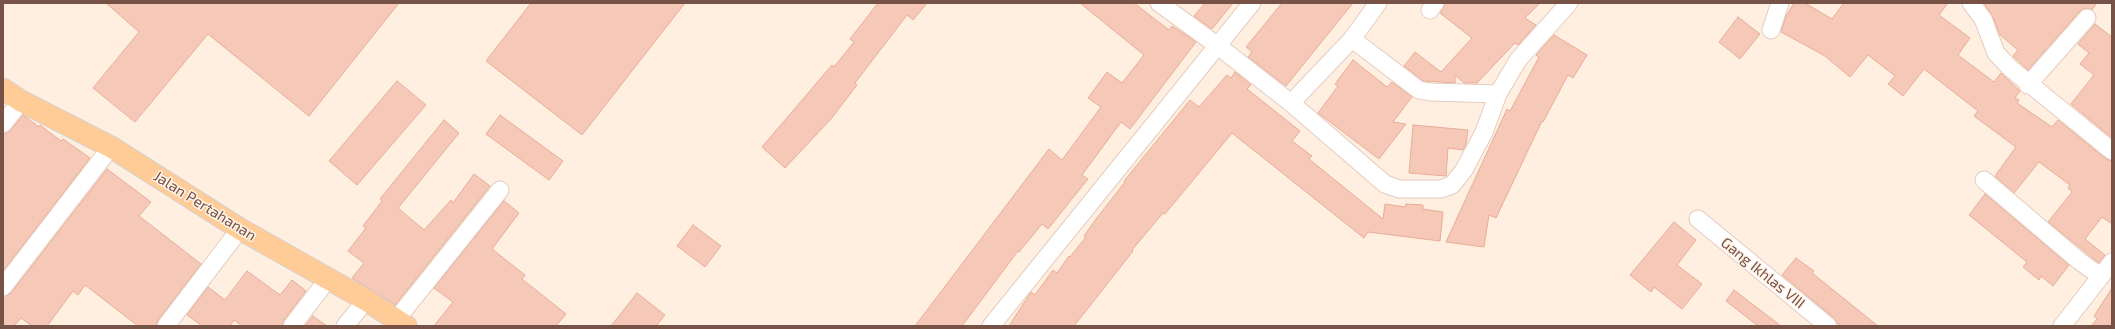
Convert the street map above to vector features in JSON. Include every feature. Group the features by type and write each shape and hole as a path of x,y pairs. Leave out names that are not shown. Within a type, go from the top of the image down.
{"main road":[{"name":"Jalan Pertahanan","path":"3,89 22,101 111,147 240,229 366,300 401,323"}],"street":[{"path":"1159,3 1218,46 1291,103 1385,184 1398,188 1441,189 1452,185 1464,170 1484,132 1498,94 1518,60 1569,3"},
{"path":"991,326 1252,3"},
{"path":"1291,103 1352,39 1378,3"},
{"path":"1771,30 1780,3"},
{"path":"1971,3 1983,19 1996,53 2028,85 2112,152"},
{"path":"2028,85 2087,18"},
{"path":"1352,39 1418,90 1430,92 1498,94"},
{"path":"3,124 22,101"},
{"path":"3,287 111,147"},
{"path":"1984,180 2078,260 2100,276"},
{"path":"401,323 500,190"},
{"name":"Gang Ikhlas VIII","path":"1698,219 1828,326"},
{"path":"166,326 240,229"},
{"path":"2062,326 2112,262"},
{"path":"292,326 328,279"},
{"path":"345,326 366,300"}],"building":[{"path":"106,3 399,3 309,116 208,34 135,122 93,88 139,32"},
{"path":"531,3 685,3 582,135 486,61"},
{"path":"878,3 927,3 913,20 907,15 855,83 857,85 831,119 785,168 762,147 832,65 834,67 854,42 850,39"},
{"path":"1080,3 1134,3 1169,30 1172,26 1196,42 1130,129 1121,122 1082,175 1088,179 1048,229 1042,224 1019,252 1018,251 962,326 915,326 1049,149 1062,160 1101,107 1088,98 1107,72 1122,83 1144,55"},
{"path":"1205,3 1233,3 1212,29 1194,16"},
{"path":"1282,3 1353,3 1286,86 1248,57 1252,52 1246,47"},
{"path":"1445,3 1540,3 1525,18 1536,25 1518,45 1515,43 1477,83 1464,83 1455,75 1455,83 1423,81 1404,66 1415,52 1441,72 1472,38 1440,13"},
{"path":"1794,3 1805,3 1832,19 1844,3 1948,3 1939,15 1970,38 1958,55 1994,82 2001,73 2020,91 2015,98 2019,100 2017,103 2052,127 2058,120 2106,159 2112,161 2112,224 2102,217 2085,239 2105,255 2099,263 2048,222 2072,192 2068,188 2070,185 2039,162 2014,193 1995,176 2016,147 1974,116 1978,111 1924,69 1903,96 1888,84 1895,76 1868,55 1850,77 1825,56 1781,32 1786,16"},
{"path":"1984,3 2097,3 2092,10 2084,8 2080,11 2028,70 2013,56 2018,50 1999,34 1994,19"},
{"path":"1738,17 1760,34 1740,59 1719,42"},
{"path":"2095,24 2112,37 2112,138 2071,104 2094,75 2080,64 2089,53 2078,44"},
{"path":"1554,35 1587,55 1573,78 1568,75 1543,122 1542,121 1496,218 1489,215 1484,247 1446,242 1507,109 1510,111 1539,57 1536,55"},
{"path":"1353,60 1387,87 1392,82 1412,97 1393,122 1406,124 1379,159 1318,113 1338,86 1335,84"},
{"path":"1235,72 1251,85 1247,89 1300,131 1292,141 1312,156 1309,159 1383,219 1385,204 1405,207 1406,204 1423,205 1423,209 1443,212 1440,241 1368,232 1364,238 1232,133 1165,214 1163,213 1132,250 1133,251 1074,326 1009,326 1031,292 1035,295 1053,270 1057,273 1069,256 1070,257 1086,237 1084,236 1125,182 1124,181 1190,100 1199,107 1227,75 1231,78"},
{"path":"397,81 426,105 357,185 329,161"},
{"path":"23,115 39,127 40,125 61,141 63,139 90,158 3,271 3,134 11,130"},
{"path":"500,115 563,161 549,180 486,134"},
{"path":"444,120 459,133 398,208 424,230 451,200 453,203 474,174 490,186 395,305 352,278 364,263 348,251 366,228 363,226 382,201 380,199"},
{"path":"1413,125 1468,130 1466,144 1463,150 1448,148 1446,176 1409,173"},
{"path":"107,169 151,202 139,216 201,264 158,320 156,326 138,326 85,285 78,295 73,291 47,326 32,326 21,318 14,326 3,326 3,297 11,293"},
{"path":"1985,194 2069,265 2053,286 2041,276 2039,280 2023,267 2027,262 1969,215"},
{"path":"504,201 519,213 492,249 525,275 522,279 566,314 556,326 434,326 453,302 434,288"},
{"path":"1674,222 1696,240 1677,265 1702,284 1682,309 1654,287 1651,292 1630,275"},
{"path":"693,225 721,246 705,267 677,246"},
{"path":"1796,258 1814,271 1812,273 1878,326 1841,326 1837,323 1834,318 1782,275"},
{"path":"247,271 280,295 292,280 306,291 284,320 282,326 242,326 234,320 230,326 202,326 187,315 208,287 225,300"},
{"path":"2112,288 2112,326 2091,326 2097,319 2094,316"},
{"path":"1734,290 1781,326 1758,326 1726,301"},
{"path":"637,293 665,315 656,326 611,326"},
{"path":"313,316 327,326 305,326"}]}
